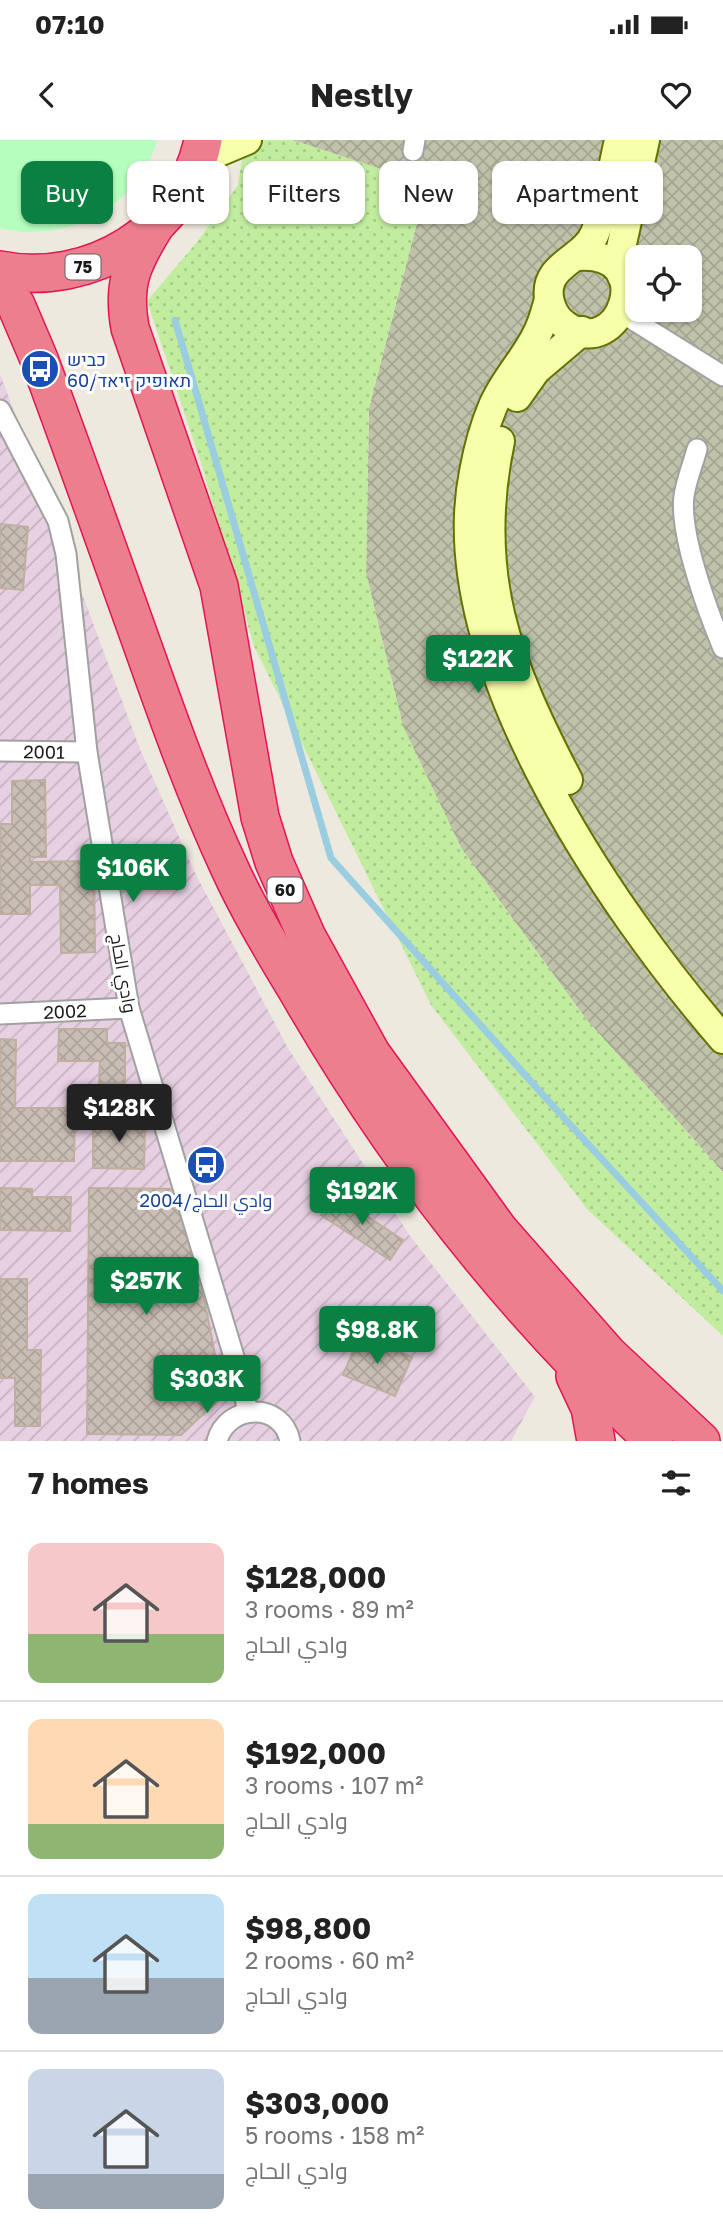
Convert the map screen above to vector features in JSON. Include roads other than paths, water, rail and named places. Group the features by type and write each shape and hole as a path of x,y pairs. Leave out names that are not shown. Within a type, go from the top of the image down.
{"highway":[{"name":"75","path":"0,270 48,273 88,266 126,248 155,226 180,195 200,151"},
{"name":"60","path":"155,226 132,266 126,287 130,328 219,586 260,817 290,903 372,1053 484,1211 608,1354 701,1441"},
{"name":"60","path":"0,284 16,305 39,359 170,724 215,835 258,925 384,1132 486,1266 567,1359 654,1441"},
{"path":"567,1359 590,1408 596,1441"}],"street":[{"path":"200,151 247,140"},
{"path":"619,140 594,237 579,256 558,269 551,280 549,299 538,333 493,406 473,476 470,555 474,594 482,634 519,728 576,833 668,973 723,1039"},
{"path":"549,299 556,317 565,326 582,331 602,330 622,313 626,288 619,257 645,140"},
{"path":"579,256 604,259 622,276"},
{"path":"622,313 723,376"},
{"path":"582,331 558,349 528,380 512,407 502,435 489,518 489,557 495,600 507,644 527,694 582,805 639,898 723,1012"},
{"name":"وادي الحاج","path":"0,410 58,521 66,554 88,751 129,1008 244,1390 247,1411"},
{"path":"697,449 684,498 687,525 704,602 723,648"},
{"name":"2001","path":"0,751 88,751"},
{"name":"2002","path":"0,1014 129,1008"},
{"path":"217,1441 226,1422 247,1411 268,1414 277,1419 291,1439"}],"waterway":[{"path":"175,320 331,858 723,1291"}],"place":[{"name":"כביש 60/תאופיק זיאד","path":"40,369"},
{"name":"وادي الحاج/2004","path":"206,1165"}]}
